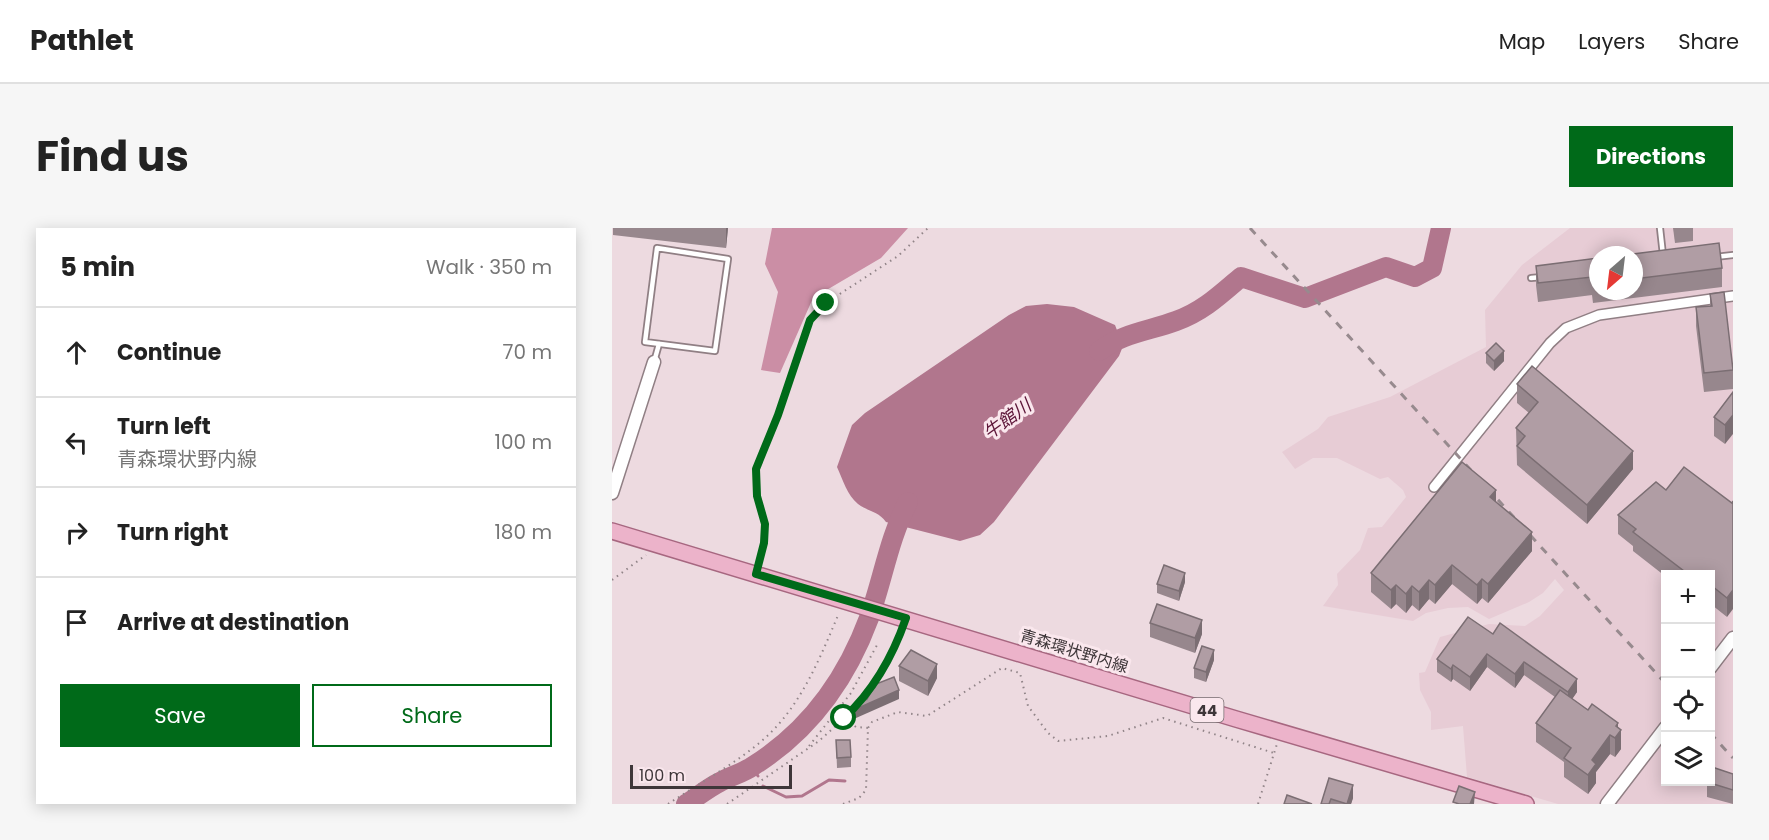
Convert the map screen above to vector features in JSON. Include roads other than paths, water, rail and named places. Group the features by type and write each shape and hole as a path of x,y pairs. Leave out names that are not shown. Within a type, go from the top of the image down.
{"main road":[{"name":"青森環状野内線","path":"612,531 1527,804"}],"street":[{"path":"1434,487 1550,343 1566,328 1599,315 1733,296"},
{"path":"612,493 654,362"},
{"path":"1715,661 1733,638"},
{"path":"1607,804 1661,732"}],"lane":[{"path":"1660,228 1663,263"},
{"path":"657,248 728,259 715,351 659,344 645,342 657,248"},
{"path":"1710,258 1733,255"},
{"path":"1531,278 1553,275"},
{"path":"654,362 659,344"}],"water":[{"path":"1047,304 1074,307 1115,325 1123,346 1119,356 994,522 980,535 960,541 886,522 880,516 858,504 851,496 837,467 852,425 865,413 1009,315 1026,306"}],"waterway":[{"name":"牛館川","path":"1099,351 1117,340 1194,313 1241,277 1305,298 1386,267 1415,277 1432,268 1441,228"},
{"name":"牛館川","path":"686,804 716,784 749,768 792,737 837,683 860,641 896,530 908,502"},
{"path":"752,767 758,776"},
{"path":"763,786 786,797 802,796 829,780 845,781"}],"railway":[{"path":"1250,228 1661,679"},
{"path":"1715,738 1733,758"}]}
